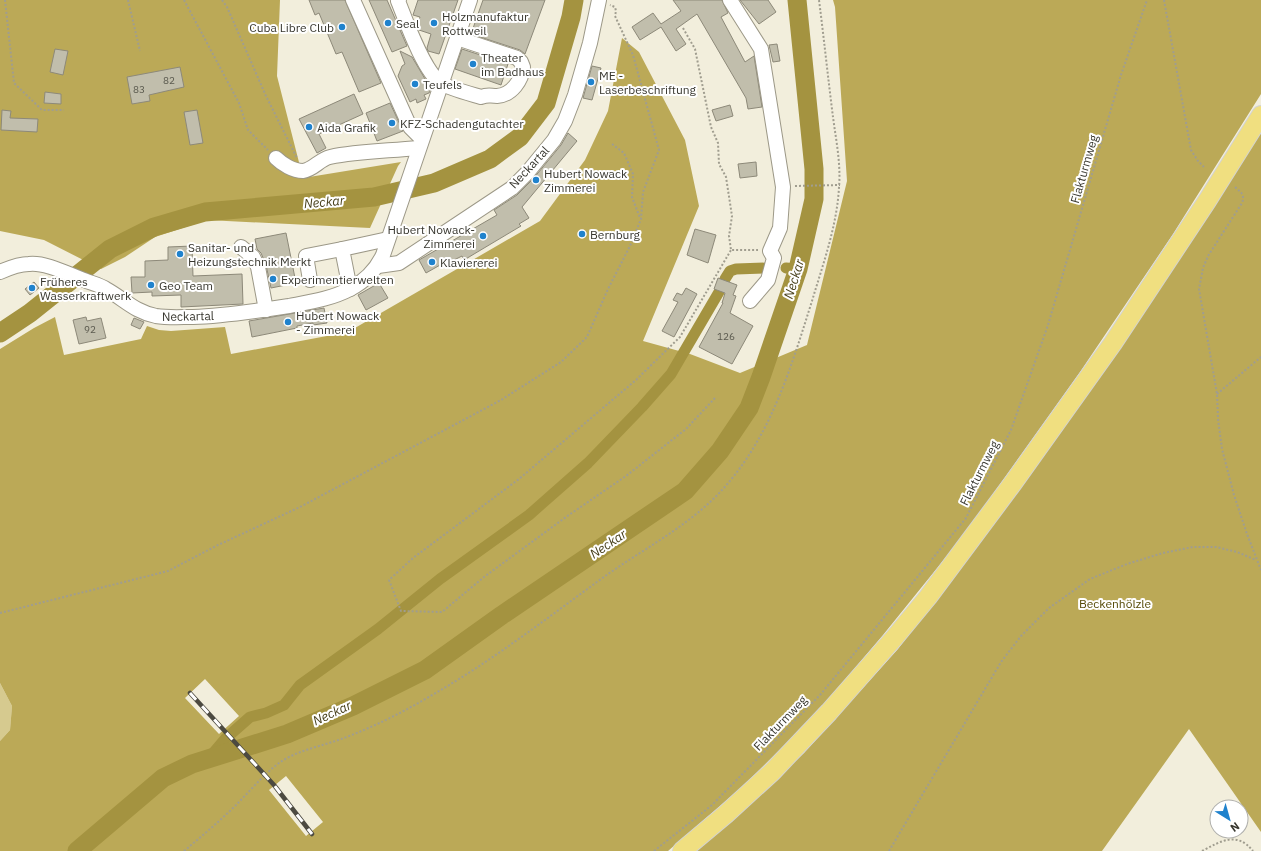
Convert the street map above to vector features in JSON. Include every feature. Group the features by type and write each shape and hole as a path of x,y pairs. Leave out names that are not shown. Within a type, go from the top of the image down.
{"main road":[{"path":"682,851 726,814 772,772 829,712 928,597 1013,483 1113,343 1207,202 1261,115"}],"street":[{"path":"276,158 282,163 303,171 311,168 323,159 339,155 418,148 353,0"},
{"path":"399,0 398,2 421,55 435,78 441,83 481,97 488,94 496,96 504,94 520,80 523,67 521,62 516,58 457,38"},
{"name":"Neckartal","path":"0,272 30,263 43,265 106,288 132,308 157,316 170,317 212,316 266,310 310,302 350,289 368,276 378,266 470,0"},
{"path":"730,0 761,49 783,186 780,228 770,251 774,258 768,280 750,301"},
{"name":"Neckartal","path":"378,266 399,263 512,188 527,173 554,140 571,108 590,43 599,2"},
{"path":"310,280 306,256 388,240"},
{"path":"241,247 253,257 258,266 266,310"},
{"path":"342,249 350,289"}],"path":[{"path":"5,0 14,83 42,110 64,110"},
{"path":"128,0 140,51"},
{"path":"184,0 239,103 248,130 276,158"},
{"path":"222,0 227,7 266,96 303,171"},
{"path":"184,851 205,834 279,763 294,754 332,743 370,728 437,693 498,654 610,573 677,529 707,505 730,481 751,452 770,419 791,367 825,260 835,223 840,185 837,146 820,0"},
{"name":"Flakturmweg","path":"654,851 712,805 820,695 966,518 1011,430 1046,332 1121,75 1147,0"},
{"path":"1164,0 1191,150 1204,167"},
{"path":"0,613 168,571 216,546 300,507 501,400 561,362 587,337 608,289 630,246 641,219 643,192 659,150 633,55 615,16 615,7 599,2"},
{"path":"683,28 694,49 710,127 718,143 719,164 726,178 732,216 729,236 731,250 680,337 636,380 519,480 413,558 389,580 401,611 442,612 484,576 626,476 686,429 714,398"},
{"path":"612,144 624,153 633,174 632,197 641,219"},
{"path":"796,186 840,185"},
{"path":"1235,187 1243,194 1244,198 1208,256 1203,268 1199,289 1217,394 1218,420 1222,449 1234,495 1256,560 1261,570"},
{"path":"731,250 770,251"},
{"path":"1217,394 1261,357"},
{"path":"890,851 1000,662 1021,636 1049,608 1090,579 1127,564 1163,552 1193,547 1216,547 1238,552 1256,560"},
{"path":"1202,851 1220,841 1234,839 1244,842 1254,851"}],"shaded area":[{"path":"0,683 12,706 10,730 0,741"}],"green space":[{"path":"0,0 280,0 277,76 303,178 401,162 370,228 207,220 155,237 125,257 101,269 44,240 0,231"},
{"path":"833,0 1261,0 1261,94 1173,234 1080,372 963,536 883,635 815,715 743,786 668,851 0,851 0,741 10,730 12,706 0,683 0,349 55,317 64,355 141,339 147,326 159,330 171,331 225,327 231,354 348,332 540,221 585,160 608,111 622,38 639,52 685,140 699,206 643,341 690,354 740,373 807,345 847,181 835,7","holes":["205,679 239,716 219,734 185,698","286,776 323,822 306,836 269,790"]},
{"name":"Beckenhölzle","path":"1261,130 1261,832 1249,815 1249,799 1238,799 1189,729 1102,851 695,851 722,829 804,753 898,649 1066,424"}],"building":[{"path":"309,0 345,0 381,83 359,92 342,52 336,54 319,13 315,15"},
{"name":"Seal","path":"369,0 387,0 407,46 392,52"},
{"name":"Holzmanufaktur Rottweil","path":"418,0 458,0 439,54 428,51 427,48 431,34 419,30 417,25 420,17 413,15"},
{"path":"483,0 545,0 525,54 520,50 471,34"},
{"path":"673,0 722,0 728,13 721,17 745,62 754,56 762,107 748,109 746,98 697,14 676,29 686,44 676,51 661,27 640,40 632,27 653,13 661,24 681,11"},
{"path":"740,0 768,0 776,12 759,24"},
{"path":"777,44 780,61 773,62 769,45"},
{"path":"55,49 68,51 63,75 50,72"},
{"path":"462,49 508,64 501,85 455,69"},
{"name":"Teufels","path":"400,51 412,57 431,89 429,93 424,95 426,99 417,103 416,99 410,102 398,76 402,66 405,64"},
{"name":"ME - Laserbeschriftung","path":"592,66 601,68 592,100 583,98"},
{"path":"180,67 184,87 149,95 150,101 132,104 127,77"},
{"path":"45,92 61,94 61,104 44,103"},
{"path":"354,94 363,114 319,134 326,148 317,153 299,119"},
{"path":"390,103 403,131 377,141 366,113"},
{"path":"730,105 733,116 716,121 712,110"},
{"path":"2,110 11,111 10,118 38,119 37,132 1,130"},
{"path":"197,110 203,143 190,145 184,112"},
{"name":"Hubert Nowack- Zimmerei","path":"568,133 577,141 522,207 529,218 519,224 521,226 464,260 462,256 450,262 449,260 426,273 419,260 497,215 494,210 517,195 533,179 561,145"},
{"path":"756,162 757,176 740,178 738,164"},
{"path":"695,229 716,235 708,263 687,255"},
{"path":"286,233 296,283 271,288 266,265 261,253 257,249 255,239"},
{"path":"192,246 193,276 242,274 243,304 181,307 181,295 152,296 152,292 132,293 131,277 145,277 145,261 168,260 168,247"},
{"path":"718,278 737,285 733,295 736,296 730,313 753,326 732,364 699,347 723,303 725,293 714,289"},
{"name":"Früheres Wasserkraftwerk","path":"34,282 39,288 30,295 25,289"},
{"path":"379,283 388,298 366,310 358,295"},
{"path":"686,288 697,294 674,337 662,331 678,302 673,300 677,293 682,295"},
{"name":"Hubert Nowack - Zimmerei","path":"324,308 327,323 313,325 313,323 297,326 297,328 252,337 249,321"},
{"path":"86,317 87,321 101,318 106,338 79,344 73,320"},
{"path":"134,318 144,322 140,329 131,325"}],"waterway":[{"name":"Neckar","path":"0,333 30,313 110,249 154,227 205,212 374,197 434,183 490,159 520,137 546,103 571,17 574,0"},
{"name":"Neckar","path":"77,851 163,778 192,764 287,734 353,706 425,670 502,615 685,491 720,451 749,408 761,377 798,269 814,199 814,169 797,0"},
{"path":"725,279 730,271 736,269 767,268"},
{"path":"786,268 798,269"},
{"path":"208,759 225,739 250,717 266,713 284,705 300,685 378,629 440,579 529,515 588,463 642,407 671,374 719,292"}],"railway":[{"path":"190,693 274,785 312,834"}],"place":[{"name":"Seal","path":"388,23"},
{"name":"Holzmanufaktur Rottweil","path":"434,23"},
{"name":"Cuba Libre Club","path":"342,27"},
{"name":"Theater im Badhaus","path":"473,64"},
{"name":"ME - Laserbeschriftung","path":"591,82"},
{"name":"Teufels","path":"415,84"},
{"name":"KFZ-Schadengutachter","path":"392,123"},
{"name":"Aida Grafik","path":"309,127"},
{"name":"Hubert Nowack Zimmerei","path":"536,180"},
{"name":"Bernburg","path":"582,234"},
{"name":"Hubert Nowack- Zimmerei","path":"483,236"},
{"name":"Sanitar- und Heizungstechnik Merkt","path":"180,254"},
{"name":"Klaviererei","path":"432,262"},
{"name":"Experimentierwelten","path":"273,279"},
{"name":"Geo Team","path":"151,285"},
{"name":"Früheres Wasserkraftwerk","path":"32,288"},
{"name":"Hubert Nowack - Zimmerei","path":"288,322"}]}
